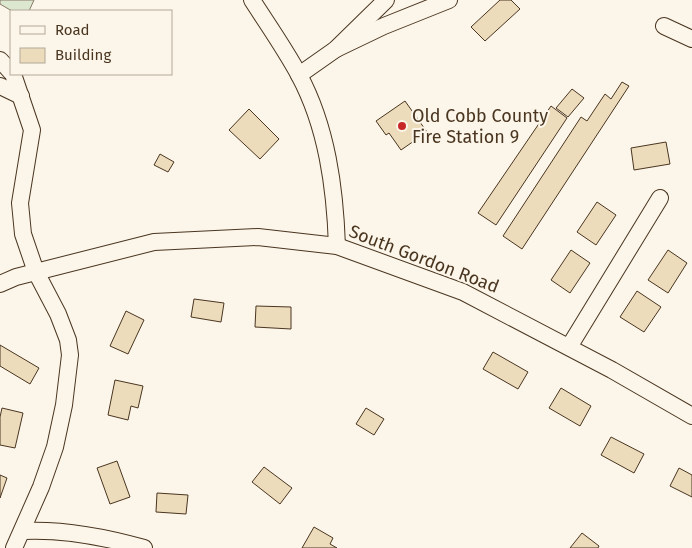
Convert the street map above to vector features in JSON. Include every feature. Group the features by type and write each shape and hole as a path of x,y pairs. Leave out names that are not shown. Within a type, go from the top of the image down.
{"street":[{"path":"252,0 299,75 323,134 336,206 337,246"},
{"path":"299,75 336,49 386,0"},
{"path":"336,49 384,26 449,0"},
{"path":"664,26 692,39"},
{"path":"0,60 10,71"},
{"path":"13,75 32,130 20,203 23,234 36,272 58,314 68,340 70,355 64,405 55,447 41,487 14,548"},
{"path":"0,86 21,96"},
{"path":"569,347 660,198"},
{"name":"South Gordon Road","path":"0,284 16,277 154,242 258,237 337,246 463,292 612,370 692,416"},
{"path":"23,530 45,530 119,541 144,548"}],"green space":[{"path":"0,0 34,0 29,10 10,10 0,4"}],"building":[{"path":"500,0 511,0 520,9 485,41 471,27"},
{"path":"622,82 629,86 522,249 503,236 581,117 587,121 605,94 611,99"},
{"path":"572,89 584,98 568,117 556,108"},
{"name":"Old Cobb County Fire Station 9","path":"405,101 427,132 401,150 389,133 386,135 376,121"},
{"path":"551,106 567,118 496,225 478,213"},
{"path":"249,109 279,139 260,159 229,130"},
{"path":"666,142 670,164 634,170 631,148"},
{"path":"160,154 174,162 168,172 154,165"},
{"path":"597,202 616,215 596,245 577,232"},
{"path":"571,250 590,263 570,293 551,280"},
{"path":"668,250 687,263 668,293 648,280"},
{"path":"637,291 661,307 644,332 620,317"},
{"path":"194,299 224,303 221,322 191,317"},
{"path":"256,306 291,307 291,329 255,327"},
{"path":"126,311 144,320 128,354 110,346"},
{"path":"0,345 39,368 30,384 0,366"},
{"path":"493,352 528,372 518,389 483,369"},
{"path":"115,380 143,386 138,408 131,406 128,420 108,415"},
{"path":"561,388 591,406 580,426 549,408"},
{"path":"2,408 23,413 15,448 0,445 0,417"},
{"path":"366,408 384,419 374,435 356,424"},
{"path":"611,437 644,454 634,473 601,455"},
{"path":"117,461 130,497 110,504 97,468"},
{"path":"264,467 292,488 280,504 252,482"},
{"path":"679,468 692,475 692,497 670,486"},
{"path":"0,475 7,478 0,498"},
{"path":"157,493 188,495 186,514 156,512"},
{"path":"314,527 333,538 330,544 337,548 302,548"},
{"path":"582,533 599,546 598,548 570,548"}],"place":[{"name":"Old Cobb County Fire Station 9","path":"402,126"}]}
